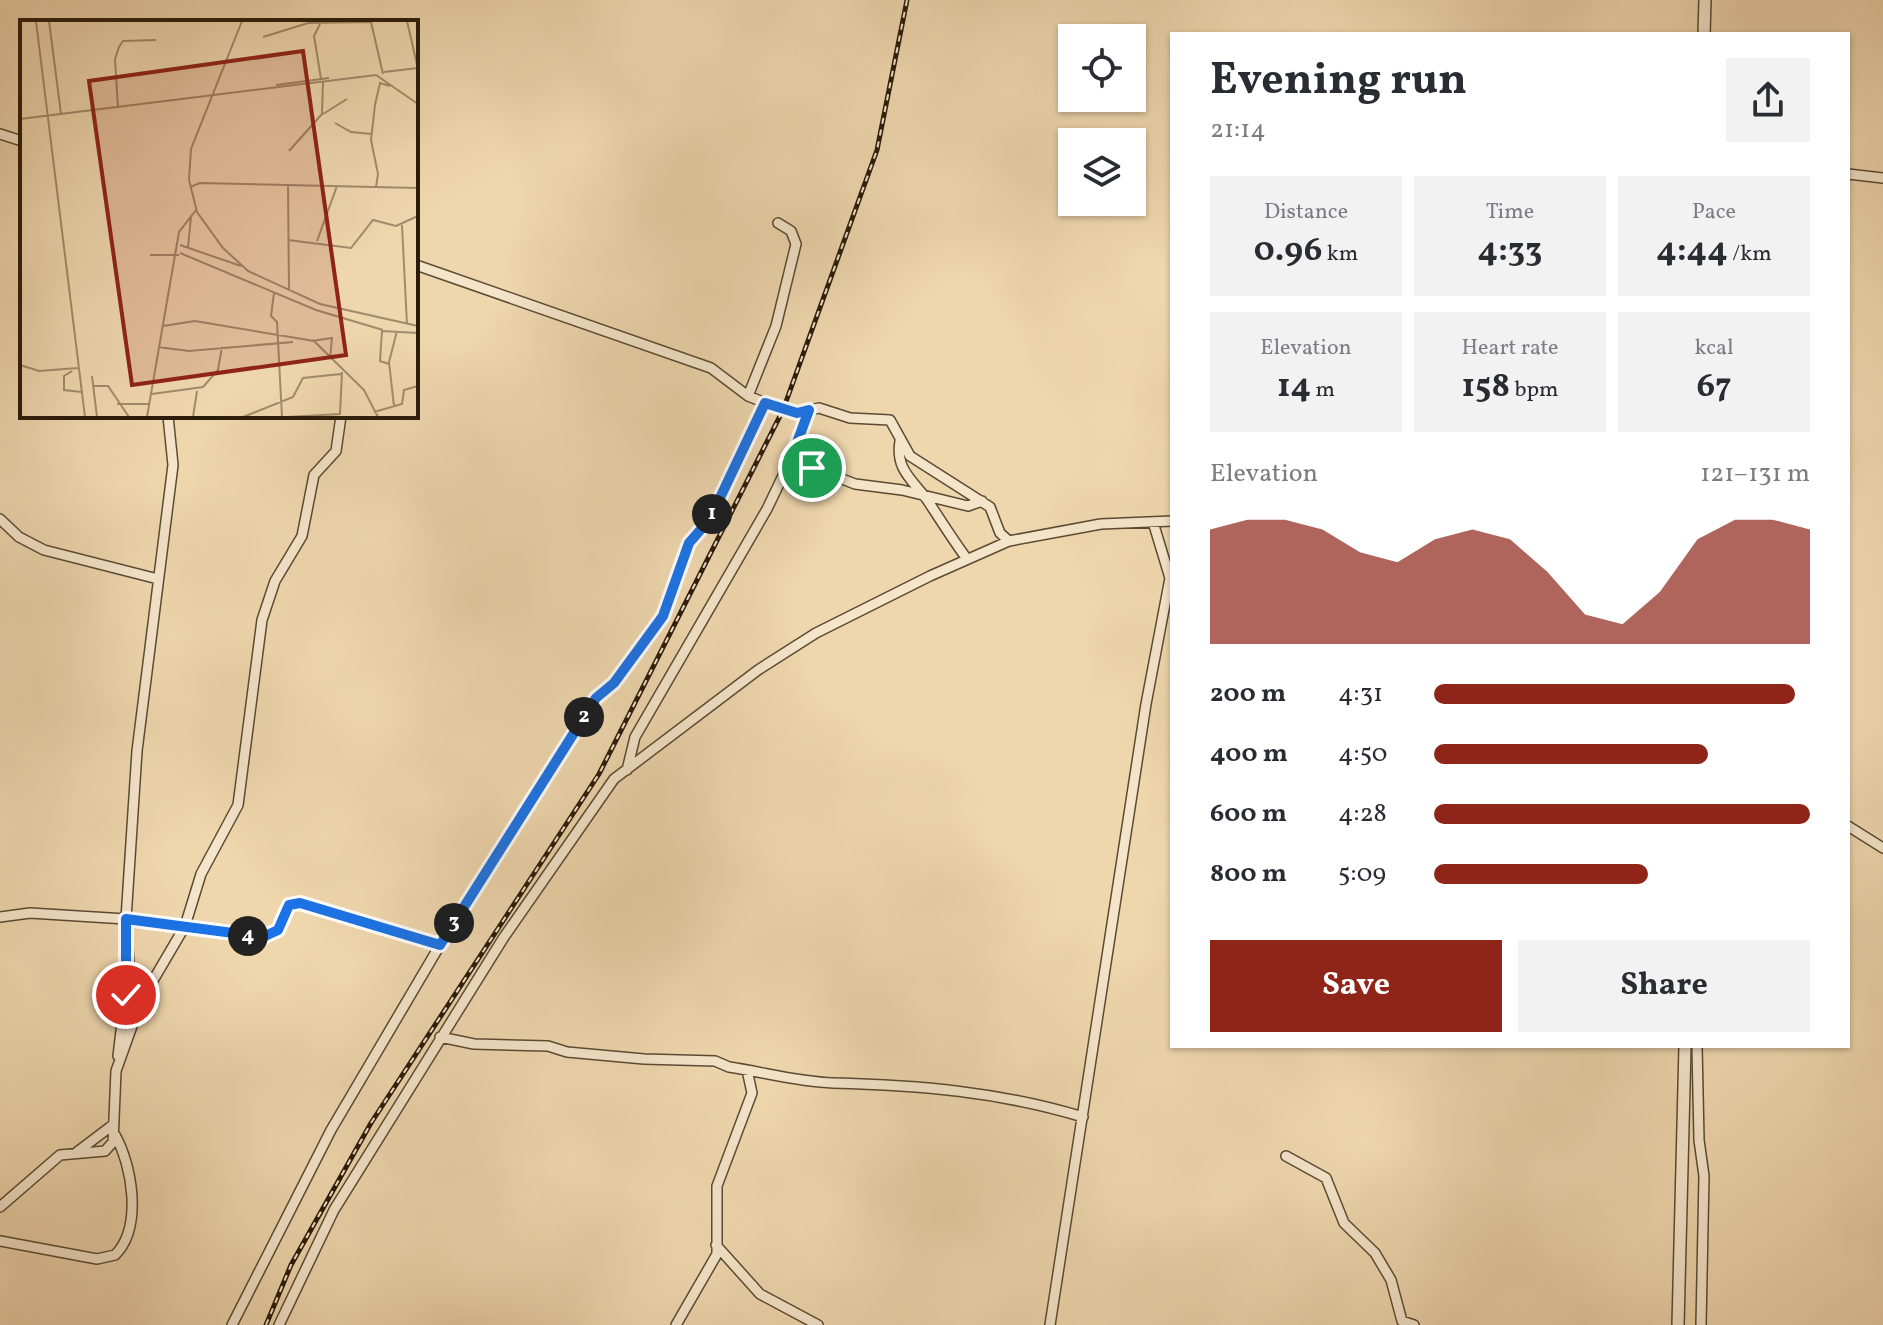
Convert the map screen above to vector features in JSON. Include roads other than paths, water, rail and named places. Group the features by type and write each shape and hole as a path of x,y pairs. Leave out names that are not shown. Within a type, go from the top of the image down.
{"street":[{"path":"1704,32 1705,0"},
{"path":"0,134 20,140"},
{"path":"1850,174 1883,178"},
{"path":"748,396 776,326 796,244 791,231 778,223"},
{"path":"418,266 711,368 748,396 765,403 797,413 819,408 850,418 890,420 897,428 901,467 967,559"},
{"path":"232,1325 302,1181 440,945 596,698 614,683 663,616 689,543 710,519 765,403"},
{"path":"627,770 635,737 767,509 791,459 809,410"},
{"path":"0,1207 60,1155 105,1151 114,1129 116,1071 129,964 126,919 137,751 173,465 168,418"},
{"path":"116,1071 141,1001 185,926 201,874 233,820 243,790 257,657 268,598 302,536 314,475 336,451 341,418"},
{"path":"900,441 916,461 990,507 997,528 1009,541"},
{"path":"791,459 840,481 920,494 968,506 982,501"},
{"path":"0,519 19,537 44,550 158,579"},
{"path":"279,1325 334,1210 440,1037 614,779 758,670 816,633 967,559 1009,541 1101,524 1170,521"},
{"path":"1050,1325 1146,704 1170,578 1153,522"},
{"path":"1850,827 1883,848"},
{"path":"0,917 30,913 126,919 263,937 278,930 286,908 295,903 440,945"},
{"path":"440,1037 474,1044 548,1046 567,1052 715,1061 747,1070 834,1083 1001,1095 1083,1117"},
{"path":"1678,1325 1685,1048"},
{"path":"1697,1048 1699,1140 1704,1176 1701,1325"},
{"path":"676,1325 717,1254 717,1181 737,1141 752,1093 747,1070"},
{"path":"77,1152 114,1129"},
{"path":"0,1241 97,1259 115,1255 127,1229 132,1194 127,1156 114,1129"},
{"path":"1286,1156 1326,1178 1344,1223 1375,1253 1391,1280 1402,1321 1414,1325"},
{"path":"716,1245 762,1295 818,1325"}],"railway":[{"path":"266,1325 291,1265 371,1123 599,774 783,410 877,150 907,0"}]}
